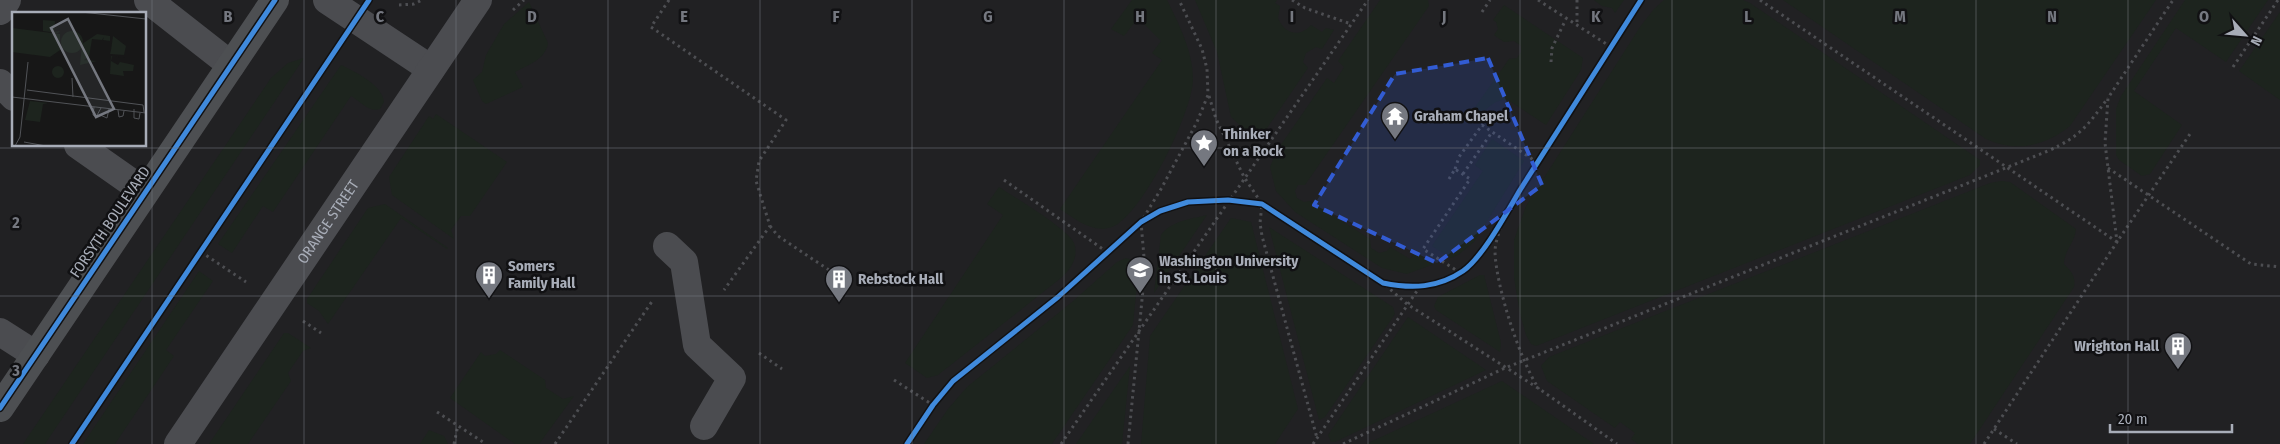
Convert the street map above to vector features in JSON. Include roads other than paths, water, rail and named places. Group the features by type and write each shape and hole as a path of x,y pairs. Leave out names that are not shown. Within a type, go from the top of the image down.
{"main road":[{"name":"FORSYTH BOULEVARD","path":"0,408 275,0"}],"lane":[{"path":"0,11 7,0"},
{"path":"148,0 231,65"},
{"path":"327,0 431,69"},
{"name":"ORANGE STREET","path":"178,444 478,0"},
{"path":"0,83 12,95"},
{"path":"79,146 146,192"},
{"path":"667,246 684,262 697,345 732,378 704,426"},
{"path":"0,332 36,355"}],"place":[{"name":"Graham Chapel","path":"1395,140"},
{"name":"Thinker on a Rock","path":"1204,167"},
{"name":"Washington University in St. Louis","path":"1140,294"},
{"name":"Somers Family Hall","path":"489,299"},
{"name":"Rebstock Hall","path":"839,303"},
{"name":"Wrighton Hall","path":"2178,370"}]}
